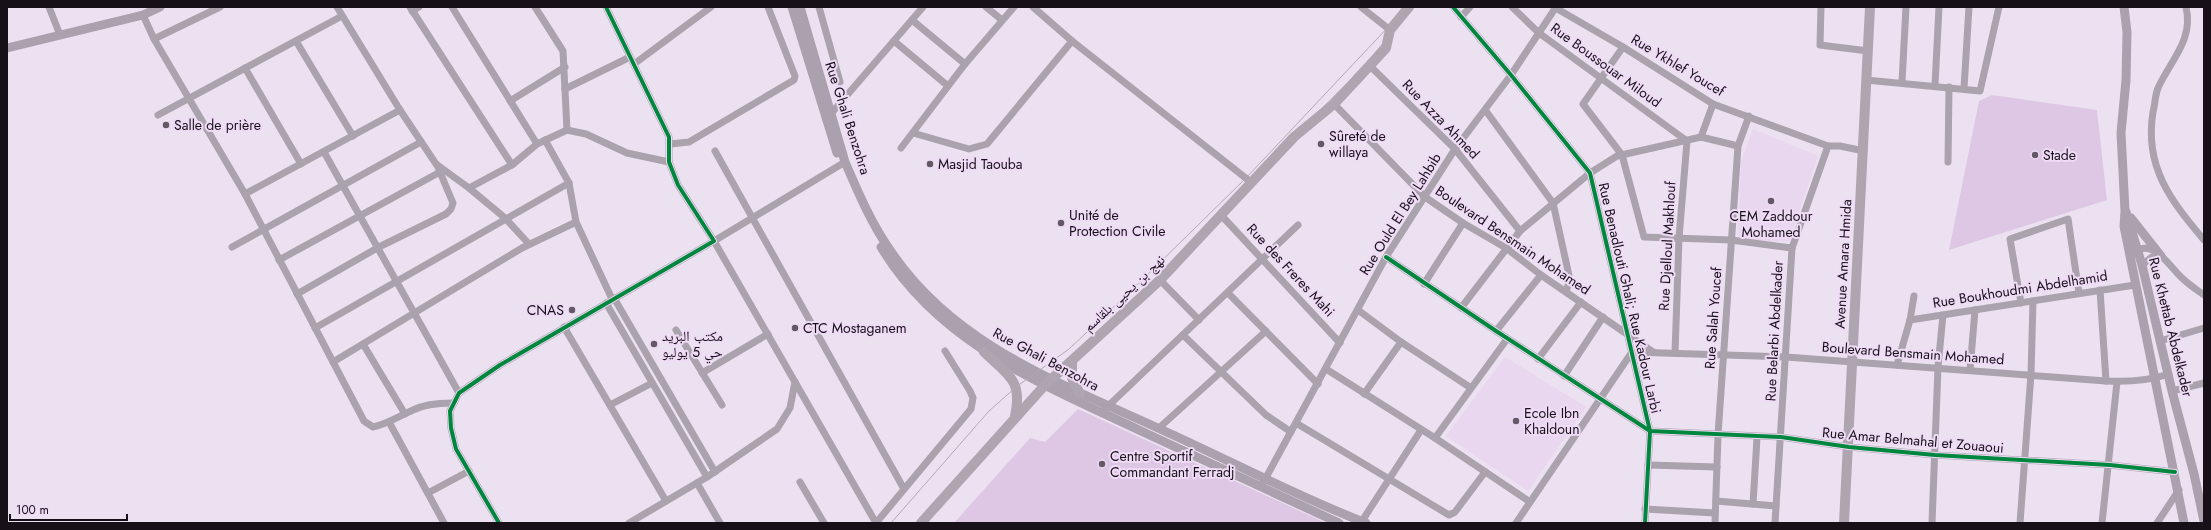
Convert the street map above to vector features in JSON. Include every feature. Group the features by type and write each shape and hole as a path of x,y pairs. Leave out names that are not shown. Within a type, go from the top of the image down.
{"main road":[{"path":"7,48 143,14 160,7"},
{"name":"Rue Ghali Benzohra","path":"792,7 843,164 869,227 903,279 942,320 984,352 1048,383 1263,483 1364,522"},
{"name":"Rue Ghali Benzohra","path":"800,7 828,117"},
{"name":"نهج بن يحيى بلقاسم","path":"921,523 1015,417 1048,383 1160,280 1294,137 1334,104 1370,66 1386,48 1390,30 1409,7"},
{"path":"1390,30 1400,29 1416,7"},
{"name":"Avenue Amara Hmida","path":"1844,523 1864,151 1870,7"},
{"name":"Rue Khettab Abdelkader","path":"2124,7 2127,32 2126,80 2121,134 2125,211 2124,224 2135,285 2179,489 2184,523"},
{"name":"Rue Ghali Benzohra","path":"843,164 889,250 926,295 982,342 1029,369 1048,383 1080,394 1105,409 1159,428 1339,523"},
{"path":"2125,211 2161,256"},
{"name":"Rue Khettab Abdelkader","path":"2125,211 2142,265 2172,391 2194,474 2204,521"},
{"path":"984,352 1009,376 1016,387 1019,399 1015,417"},
{"path":"1072,361 1072,378 1080,394"}],"street":[{"path":"49,7 60,35"},
{"path":"154,39 220,7"},
{"path":"297,294 379,247 446,214 451,209 453,202 436,164 400,110 337,7"},
{"path":"419,7 411,9 512,165"},
{"path":"452,7 537,144"},
{"path":"535,7 563,51 567,130"},
{"path":"606,7 669,137 669,162 678,185 714,241 876,523 969,413 972,406 970,391 945,351"},
{"path":"634,64 711,7"},
{"path":"670,144 689,142 794,80 795,76 768,7"},
{"path":"819,7 840,82"},
{"path":"828,117 923,7"},
{"path":"986,7 1002,20"},
{"path":"901,148 965,64 1014,7"},
{"path":"1033,7 1072,41 1252,183"},
{"path":"1361,7 1390,30"},
{"name":"Rue Benadlouti Ghali; Rue Kadour Larbi","path":"1453,7 1511,75 1590,173 1650,431 1645,523"},
{"path":"1461,16 1470,7"},
{"name":"Rue Boussouar Miloud","path":"1512,7 1539,33 1687,141"},
{"name":"Rue Ould El Bey Lahbib","path":"1263,483 1326,370 1386,257 1455,149 1486,111 1555,7"},
{"name":"Rue Ykhlef Youcef","path":"1555,7 1623,47 1713,104 1828,146 1840,146 1864,151"},
{"path":"1821,7 1820,45 1868,51"},
{"path":"1902,82 1906,7"},
{"path":"1935,85 1939,7"},
{"path":"1964,88 1969,7"},
{"path":"1866,80 1935,85 1980,91 1999,7"},
{"path":"2186,7 2186,39 2157,89 2150,128 2155,165 2166,191 2204,240"},
{"path":"143,14 154,39 245,194 364,421 373,427 389,422 414,409 434,404 452,403"},
{"path":"158,115 342,16"},
{"path":"912,20 965,64"},
{"path":"296,41 353,136"},
{"path":"894,41 948,86"},
{"path":"913,133 968,149 986,144 1072,41"},
{"path":"1623,47 1600,77 1583,106 1622,155 1644,237 1731,240 1792,248"},
{"path":"565,89 630,57"},
{"name":"Rue Azza Ahmed","path":"1370,66 1455,149 1520,231"},
{"path":"510,101 565,67"},
{"path":"244,68 301,164"},
{"path":"1948,162 1949,87"},
{"name":"Boulevard Bensmain Mohamed","path":"1334,104 1425,197 1463,223 1506,248 1541,275 1654,352"},
{"path":"1701,137 1713,104"},
{"path":"245,194 400,110"},
{"path":"1486,111 1553,203 1570,280 1566,291"},
{"name":"Rue Salah Youcef","path":"1715,523 1718,435 1738,146 1749,116"},
{"path":"469,188 512,165 537,144 567,130 586,134 627,153 669,162"},
{"path":"1460,308 1520,231 1590,173 1617,156 1701,137 1738,146"},
{"path":"545,140 569,183 576,222 610,300 652,383 708,477"},
{"name":"Rue Djelloul Makhlouf","path":"1675,352 1679,238 1687,141"},
{"path":"232,247 421,142"},
{"name":"Rue Belarbi Abdelkader","path":"1775,523 1792,248 1828,146"},
{"path":"715,151 904,489"},
{"path":"324,152 416,313 459,393"},
{"path":"436,164 469,188 505,218 529,244"},
{"path":"499,523 456,448 451,428 450,411 452,403 459,393 500,365 714,241 843,164"},
{"path":"279,260 440,172"},
{"path":"315,328 505,218 569,183"},
{"name":"Rue des Freres Mahi","path":"1222,215 1340,343"},
{"path":"2021,302 2010,239 2068,219 2079,293"},
{"path":"333,362 529,244 576,222"},
{"path":"1424,284 1463,223"},
{"path":"1105,409 1298,225"},
{"path":"2130,260 2138,250 2148,248 2161,256 2183,279 2204,295"},
{"path":"2142,265 2152,257 2161,256"},
{"path":"1386,257 1424,284 1599,400 1650,431"},
{"path":"1496,331 1541,275"},
{"path":"1160,280 1199,320"},
{"name":"Rue Boukhoudmi Abdelhamid","path":"1910,320 2135,285"},
{"path":"2100,290 2106,381"},
{"path":"1228,293 1318,384"},
{"path":"1897,365 1910,320 1914,296"},
{"path":"610,300 715,472"},
{"path":"2020,523 2031,374 2033,301"},
{"path":"1538,359 1581,302"},
{"path":"1358,310 1402,342 1471,388"},
{"path":"1970,370 1975,310"},
{"path":"1932,523 1938,368 1943,315"},
{"path":"1564,376 1603,318"},
{"path":"564,327 666,501"},
{"path":"2160,340 2204,328"},
{"path":"676,330 722,405"},
{"path":"1159,428 1266,331"},
{"path":"702,373 768,334"},
{"path":"1183,335 1266,415 1292,432"},
{"path":"1435,438 1507,339"},
{"path":"1364,394 1402,342"},
{"path":"363,344 405,414"},
{"path":"1516,523 1632,352"},
{"name":"Boulevard Bensmain Mohamed","path":"1632,352 1675,352 1723,356 1786,357 2031,374 2117,382 2156,378 2168,374"},
{"path":"1326,370 1435,438 1530,502"},
{"path":"629,523 708,477 777,429 790,408 795,382"},
{"path":"2102,523 2110,465 2117,382"},
{"path":"610,405 652,383"},
{"path":"2172,391 2204,383"},
{"path":"389,422 444,523"},
{"path":"1296,423 1389,480 1452,515 1485,472"},
{"path":"1364,522 1421,430"},
{"name":"Rue Amar Belmahal et Zouaoui","path":"1650,431 1757,438 1781,437 1849,447 1934,455 2025,459 2110,465 2175,472"},
{"path":"1753,504 1757,438"},
{"path":"1648,465 1717,467"},
{"path":"428,493 469,471"},
{"path":"800,482 824,523"},
{"path":"697,483 720,523"},
{"path":"2157,523 2179,489"},
{"path":"1716,501 1776,506"},
{"path":"1645,509 1715,513"}],"shaded area":[{"name":"Stade","path":"1992,95 2097,110 2107,200 1949,250 1979,101"},
{"name":"CEM Zaddour Mohamed","path":"1753,129 1818,156 1789,241 1738,242 1741,161"},
{"name":"Ecole Ibn Khaldoun","path":"1505,357 1586,407 1528,491 1446,436"},
{"name":"Centre Sportif Commandant Ferradj","path":"1078,409 1326,523 954,523 1030,438 1045,442"}],"tram line":[{"path":"891,523 989,411 1016,387 1069,349 1141,281 1246,178 1407,7"},
{"path":"1286,143 1359,71 1398,24"}],"cycle path":[{"path":"499,523 456,449 451,428 450,411 459,393 500,365 714,241 678,185 669,162 669,137 606,7"},
{"path":"1453,7 1511,75 1590,173 1650,431 1645,523"},
{"path":"1386,257 1496,331 1650,431 1781,437 1849,447 1935,455 2110,465 2175,472"}],"place":[{"name":"Salle de prière","path":"166,125"},
{"name":"Sûreté de willaya","path":"1321,144"},
{"name":"Stade","path":"2035,155"},
{"name":"Masjid Taouba","path":"930,164"},
{"name":"CEM Zaddour Mohamed","path":"1771,201"},
{"name":"Unité de Protection Civile","path":"1061,223"},
{"name":"CNAS","path":"572,310"},
{"name":"CTC Mostaganem","path":"795,328"},
{"name":"مكتب البريد حي 5 يوليو","path":"654,344"},
{"name":"Ecole Ibn Khaldoun","path":"1516,421"},
{"name":"Centre Sportif Commandant Ferradj","path":"1102,464"}]}
